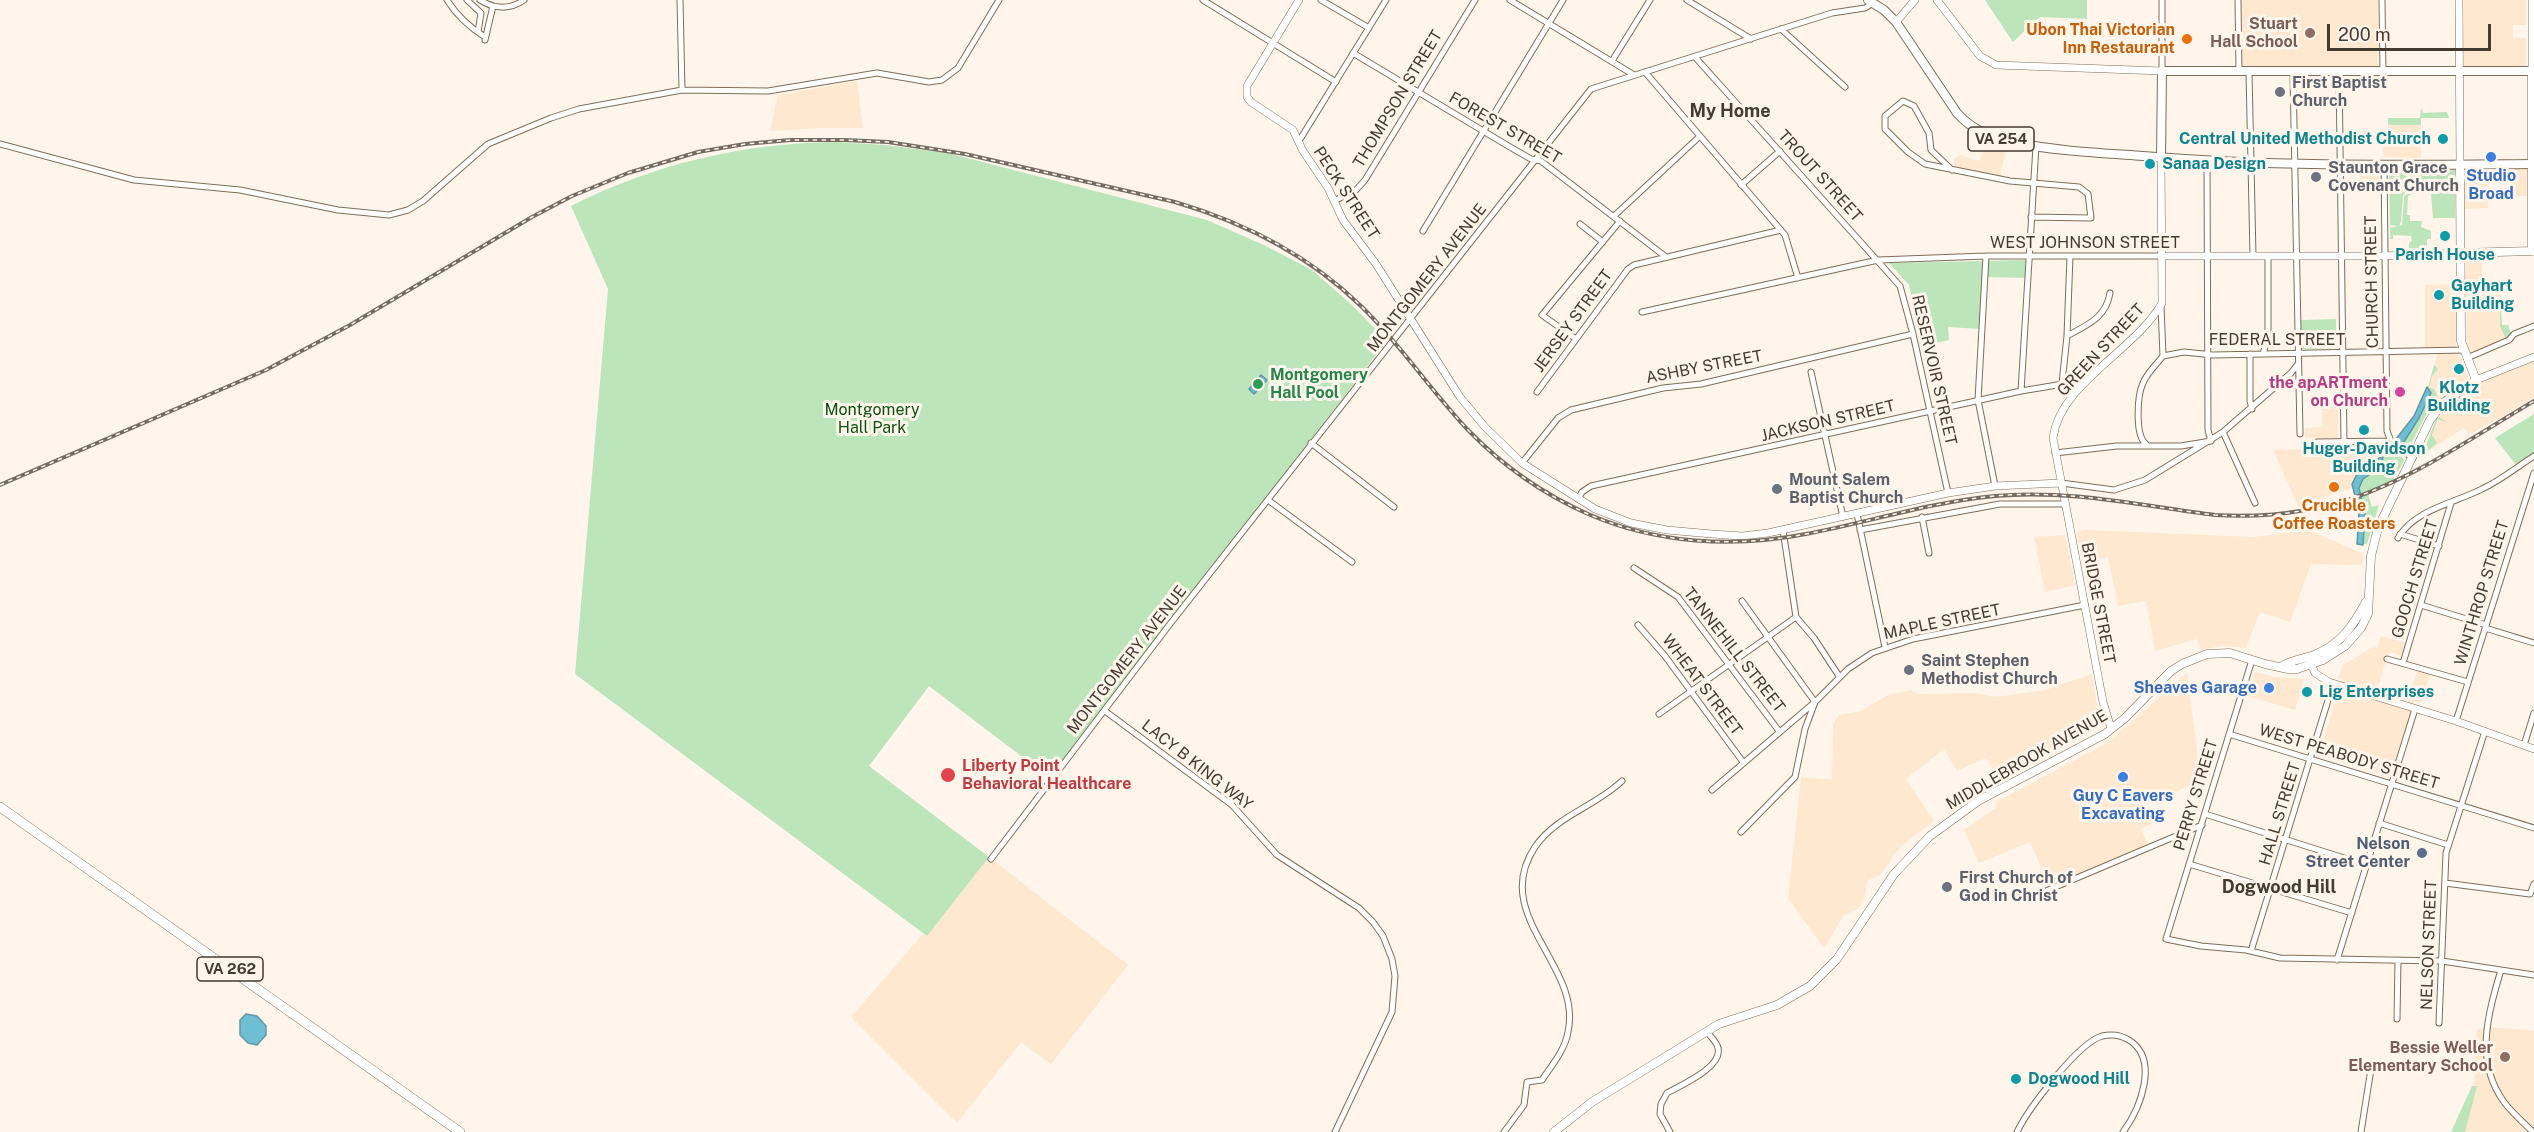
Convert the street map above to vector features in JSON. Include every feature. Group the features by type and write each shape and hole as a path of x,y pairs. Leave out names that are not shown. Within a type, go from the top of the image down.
{"highway":[{"name":"VA 262","path":"0,807 460,1132"}],"main road":[{"name":"VA 254","path":"1870,2 1896,21 1965,122 1989,135 2036,146 2207,161 2533,164"},
{"path":"2162,158 2163,71 2293,73 2533,71 2533,251"},
{"path":"2460,164 2461,335 2465,354 2476,380"},
{"name":"WEST JOHNSON STREET","path":"2461,253 2533,251"},
{"name":"MIDDLEBROOK AVENUE","path":"1554,1132 1600,1096 1707,1032 1728,1021 1782,1003 1810,986 1837,959 1894,874 1935,832 1978,801 2111,728 2171,671 2187,660 2219,652 2238,654 2252,660 2297,669 2309,661 2332,655 2352,639 2368,614 2367,601 2372,550 2376,533 2437,409 2476,380"}],"street":[{"path":"447,0 456,14 485,39 493,6"},
{"path":"467,0 481,13 478,32"},
{"path":"480,0 493,6 507,7 524,0"},
{"path":"506,0 507,7"},
{"path":"680,0 682,90"},
{"path":"0,144 134,180 240,190 338,210 389,215 408,210 423,201 478,150 508,135 579,109 682,90 762,92 877,72 938,82 951,75 962,63 999,0"},
{"path":"1203,0 1336,82"},
{"path":"1272,43 1299,0"},
{"path":"1321,0 1369,28"},
{"path":"1299,141 1386,0"},
{"name":"THOMPSON STREET","path":"1334,201 1356,190 1365,180 1475,0"},
{"path":"1510,0 1634,75"},
{"path":"1423,231 1563,0"},
{"path":"1612,61 1650,0"},
{"path":"1687,0 1751,39"},
{"path":"1896,21 1915,0"},
{"path":"1937,0 1980,56 1993,64 2011,67 2163,71 2162,0"},
{"path":"2238,0 2239,72"},
{"path":"2382,0 2382,72"},
{"path":"2459,0 2460,164"},
{"path":"2532,0 2533,71"},
{"name":"MONTGOMERY AVENUE","path":"991,859 1311,444 1591,89 1832,12 1865,8 1870,2"},
{"path":"1781,29 1845,87"},
{"name":"PECK STREET","path":"1272,43 1245,92 1251,102 1293,130 1343,220 1372,257 1467,407 1522,463 1578,499 1620,520 1667,530 1742,536 1783,530 1995,486 2061,483"},
{"name":"FOREST STREET","path":"1353,53 1483,131 1541,161 1666,257"},
{"name":"TROUT STREET","path":"1695,57 1878,260"},
{"path":"1645,72 1788,238 1797,278"},
{"path":"2249,72 2253,256"},
{"path":"2339,72 2344,442"},
{"path":"2293,73 2300,434"},
{"path":"1952,170 1931,150 1929,132 1914,106 1903,101 1897,104 1884,119 1884,125 1889,134 1919,161 1952,170 1993,179 2083,189 2088,194 2091,218 2031,218"},
{"path":"1614,216 1699,137"},
{"path":"2021,391 2036,146"},
{"path":"1741,185 1780,151"},
{"path":"2147,445 2139,434 2140,390 2148,374 2163,356 2162,158"},
{"path":"2207,161 2208,432 2211,441"},
{"name":"CHURCH STREET","path":"2384,164 2386,427 2390,441"},
{"path":"1576,339 1542,315 1620,221"},
{"path":"1580,224 1603,242"},
{"name":"JERSEY STREET","path":"1537,392 1628,269 1634,265 1781,230"},
{"name":"WEST JOHNSON STREET","path":"1642,312 1878,260 1986,256 2385,256 2461,253"},
{"path":"1986,256 1978,400 1995,486"},
{"path":"2062,383 2067,336 2070,256"},
{"path":"2263,354 2268,336 2268,256"},
{"name":"RESERVOIR STREET","path":"1878,260 1900,286 1913,334 1948,494"},
{"path":"2067,336 2098,318 2106,306 2110,293"},
{"name":"GREEN STREET","path":"2061,483 2054,438 2058,419 2071,399 2127,344 2161,306"},
{"path":"2465,354 2509,340 2514,334 2534,326"},
{"name":"ASHBY STREET","path":"1522,463 1558,418 1570,410 1662,388 1701,384 1913,334"},
{"name":"FEDERAL STREET","path":"2163,356 2182,352 2208,354 2465,354"},
{"path":"2250,354 2252,409"},
{"name":"MIDDLEBROOK AVENUE","path":"2476,380 2534,357"},
{"path":"2061,483 2103,490 2120,489 2151,478 2223,432 2252,409 2298,364"},
{"path":"1811,372 1843,517"},
{"name":"JACKSON STREET","path":"1578,499 1582,492 1591,486 1825,436 1978,400 2090,379"},
{"path":"2223,432 2255,503"},
{"path":"2055,453 2117,446 2187,445 2211,441"},
{"path":"2317,442 2390,441 2397,449 2413,458"},
{"path":"1311,444 1394,507"},
{"path":"2439,546 2399,536 2421,516 2495,482 2534,456"},
{"name":"WINTHROP STREET","path":"2456,721 2534,473"},
{"name":"BRIDGE STREET","path":"2061,483 2103,702 2111,728"},
{"path":"1268,500 1352,562"},
{"name":"GOOCH STREET","path":"2403,663 2451,503"},
{"path":"1860,530 2000,504 2064,504"},
{"path":"1857,513 1885,647"},
{"path":"1922,518 1929,553"},
{"path":"1783,530 1796,617 1814,638 1839,676"},
{"name":"TANNEHILL STREET","path":"1634,568 1675,594 1779,731"},
{"path":"1741,832 1795,777 1803,736 1815,702 1742,601"},
{"name":"MAPLE STREET","path":"1712,790 1815,702 1839,676 1863,658 1885,647 1913,639 2085,605"},
{"path":"2421,605 2534,644"},
{"path":"1659,714 1796,617"},
{"name":"WHEAT STREET","path":"1638,625 1665,656 1743,762"},
{"path":"2387,659 2468,682"},
{"name":"PERRY STREET","path":"2251,951 2200,946 2166,939 2252,660"},
{"path":"2309,661 2315,673 2333,684 2456,721 2534,749"},
{"name":"HALL STREET","path":"2251,951 2333,684"},
{"path":"2337,960 2415,709"},
{"name":"LACY B KING WAY","path":"1105,711 1232,805 1277,855 1359,908 1383,936 1392,959 1395,976 1392,1012 1335,1132"},
{"path":"2524,745 2534,713"},
{"name":"NELSON STREET","path":"2439,1023 2448,845 2485,731"},
{"name":"WEST PEABODY STREET","path":"2229,734 2534,828"},
{"path":"1504,1132 1524,1105 1527,1083 1542,1080 1557,1059 1565,1044 1570,1020 1570,1007 1564,985 1526,912 1522,893 1525,868 1531,854 1546,833 1612,791 1622,781"},
{"path":"2205,814 2366,865"},
{"path":"2379,823 2448,845"},
{"path":"2027,899 2202,825"},
{"path":"2189,864 2352,914"},
{"path":"2445,883 2530,894 2534,884"},
{"path":"2251,951 2280,958 2442,961 2534,975"},
{"path":"2397,1019 2398,960"},
{"path":"2501,970 2486,1025 2487,1058 2492,1080 2500,1095 2533,1132"},
{"path":"1670,1132 1660,1116 1663,1098 1667,1093 1713,1065 1718,1057 1718,1045 1707,1032"},
{"path":"2017,1132 2031,1107 2066,1066 2094,1040 2110,1035 2123,1037 2134,1044 2141,1054 2144,1068 2140,1102 2123,1132"},
{"path":"2361,1132 2371,1069"}],"shaded area":[{"name":"Stuart Hall School","path":"2241,0 2378,0 2378,66 2242,67"},
{"path":"2464,0 2526,0 2526,25 2513,25 2513,38 2526,38 2526,66 2464,66"},
{"path":"857,81 863,128 770,131 778,95"},
{"path":"2388,118 2421,118 2421,158 2384,157 2381,139 2388,139"},
{"path":"1987,139 2007,145 2000,177 1954,167 1954,159 1960,155 1980,161"},
{"path":"2360,168 2379,169 2379,189 2360,189"},
{"path":"2465,169 2488,169 2488,208 2465,209"},
{"path":"2511,169 2527,169 2527,196 2511,196"},
{"path":"2466,258 2482,258 2482,280 2500,280 2500,327 2506,339 2471,354 2467,345"},
{"path":"2456,284 2456,349 2425,349 2425,285"},
{"path":"2438,353 2459,353 2468,376 2438,401 2428,387"},
{"path":"2534,360 2534,398 2469,435 2464,428 2425,453 2439,417 2458,398 2480,382"},
{"path":"2338,407 2338,438 2305,438 2305,428 2322,427 2322,408"},
{"path":"2382,447 2383,455 2356,476 2352,488 2298,506 2273,450"},
{"path":"2084,530 2254,537 2309,530 2363,554 2362,565 2311,564 2290,622 2260,612 2246,648 2222,646 2201,650 2197,639 2155,651 2146,601 2118,606 2108,557 2082,561 2077,532"},
{"path":"2065,535 2075,585 2045,592 2034,537"},
{"path":"2381,636 2406,643 2402,656 2389,652 2374,699 2406,709 2417,671 2430,675 2421,703 2414,702 2390,777 2319,755 2342,679 2338,678 2343,665 2373,647 2377,648"},
{"name":"Sheaves Garage","path":"2255,672 2274,677 2304,679 2295,710 2248,696"},
{"name":"Guy C Eavers Excavating","path":"2187,673 2201,781 2145,805 2152,823 2141,829 2148,845 2050,887 2030,842 1979,863 1964,830 1997,807 1996,802 2109,742"},
{"path":"2092,674 2100,725 2000,780 1986,758 1957,771 1944,749 1906,779 1934,821 1901,846 1881,874 1867,881 1864,898 1858,909 1844,915 1824,948 1788,898 1801,777 1832,780 1833,724 1839,715 1861,711 1888,695 1911,690 1919,694 1975,693 1996,697 2045,690"},
{"path":"989,857 1128,965 1051,1064 1021,1042 957,1123 851,1017 923,934 927,936"},
{"name":"Bessie Weller Elementary School","path":"2491,1027 2534,1031 2534,1132 2462,1132 2474,1084 2477,1029"}],"green space":[{"path":"1985,0 2087,0 2087,19 2040,17 2013,42"},
{"path":"2421,108 2423,113 2447,112 2449,118 2421,118 2421,125 2388,125 2388,118 2420,118"},
{"name":"Montgomery Hall Park","path":"836,142 885,145 948,153 1207,220 1264,245 1312,270 1352,305 1387,341 1050,778 929,686 869,766 989,857 927,936 575,674 608,289 571,206 634,178 700,159 767,147"},
{"path":"2389,170 2416,170 2414,187 2403,195 2399,226 2390,225"},
{"path":"2418,170 2455,170 2455,218 2433,218 2431,193 2419,183"},
{"path":"2415,189 2415,193 2408,196 2407,215 2410,215 2410,221 2422,221 2421,227 2431,231 2431,239 2427,239 2427,248 2409,250 2411,236 2393,235 2393,239 2390,239 2390,228 2402,225 2404,196"},
{"path":"2027,260 2026,278 1982,277 1980,329 1948,327 1949,340 1922,346 1909,285 1889,263"},
{"path":"2500,289 2502,325 2508,325 2511,333 2506,339 2500,327"},
{"path":"2336,319 2336,348 2301,349 2301,320"},
{"path":"2434,365 2438,369 2432,376 2429,388 2434,389 2439,400 2426,415 2410,446 2406,448 2401,446 2419,418 2431,392 2428,387"},
{"path":"2474,386 2478,392 2465,400 2466,405 2458,398 2453,402 2456,407 2451,405 2447,411 2452,415 2446,413 2444,408"},
{"path":"2534,414 2534,453 2516,465 2495,438"},
{"path":"2439,417 2448,423 2438,419 2432,435 2437,443 2425,453 2436,419"},
{"path":"2383,452 2399,454 2404,461 2391,483 2367,491 2372,507 2379,505 2367,544 2363,544 2365,514 2358,492 2359,486 2363,479 2382,466"},
{"path":"2472,1086 2477,1086 2465,1132 2451,1132"}],"water":[{"name":"Montgomery Hall Pool","path":"1261,375 1267,380 1254,394 1249,389"},
{"path":"2427,387 2431,393 2402,445 2396,439 2414,416"},
{"path":"2383,455 2382,466 2363,479 2359,488 2365,514 2363,545 2357,544 2359,512 2352,484 2356,476"},
{"path":"246,1014 257,1016 266,1026 266,1035 257,1045 248,1043 240,1035 240,1020"}],"railway":[{"path":"0,485 266,370 350,325 532,217 572,196 628,173 698,152 745,144 790,140 888,142 965,154 1175,202 1227,220 1298,256 1342,288 1390,337 1469,431 1510,467 1555,498 1588,514 1641,532 1668,537 1723,542 1779,538 1947,503 2023,494 2078,497 2215,515 2264,515 2307,510 2347,500 2385,486 2457,448 2534,401"}],"place":[{"name":"Stuart Hall School","path":"2310,33"},
{"name":"Ubon Thai Victorian Inn Restaurant","path":"2187,39"},
{"name":"First Baptist Church","path":"2280,92"},
{"name":"Central United Methodist Church","path":"2443,139"},
{"name":"Studio Broad","path":"2491,157"},
{"name":"Sanaa Design","path":"2150,164"},
{"name":"Staunton Grace Covenant Church","path":"2316,177"},
{"name":"Parish House","path":"2445,236"},
{"name":"Gayhart Building","path":"2439,295"},
{"name":"Klotz Building","path":"2459,369"},
{"name":"Montgomery Hall Pool","path":"1258,384"},
{"name":"the apARTment on Church","path":"2400,392"},
{"name":"Huger-Davidson Building","path":"2364,430"},
{"name":"Crucible Coffee Roasters","path":"2334,487"},
{"name":"Mount Salem Baptist Church","path":"1777,489"},
{"name":"Saint Stephen Methodist Church","path":"1909,670"},
{"name":"Sheaves Garage","path":"2269,688"},
{"name":"Lig Enterprises","path":"2307,692"},
{"name":"Liberty Point Behavioral Healthcare","path":"948,775"},
{"name":"Guy C Eavers Excavating","path":"2123,777"},
{"name":"Nelson Street Center","path":"2422,853"},
{"name":"First Church of God in Christ","path":"1947,887"},
{"name":"Bessie Weller Elementary School","path":"2505,1057"},
{"name":"Dogwood Hill","path":"2016,1079"}],"district":[{"name":"My Home","path":"1730,111"},
{"name":"Dogwood Hill","path":"2279,887"}]}
